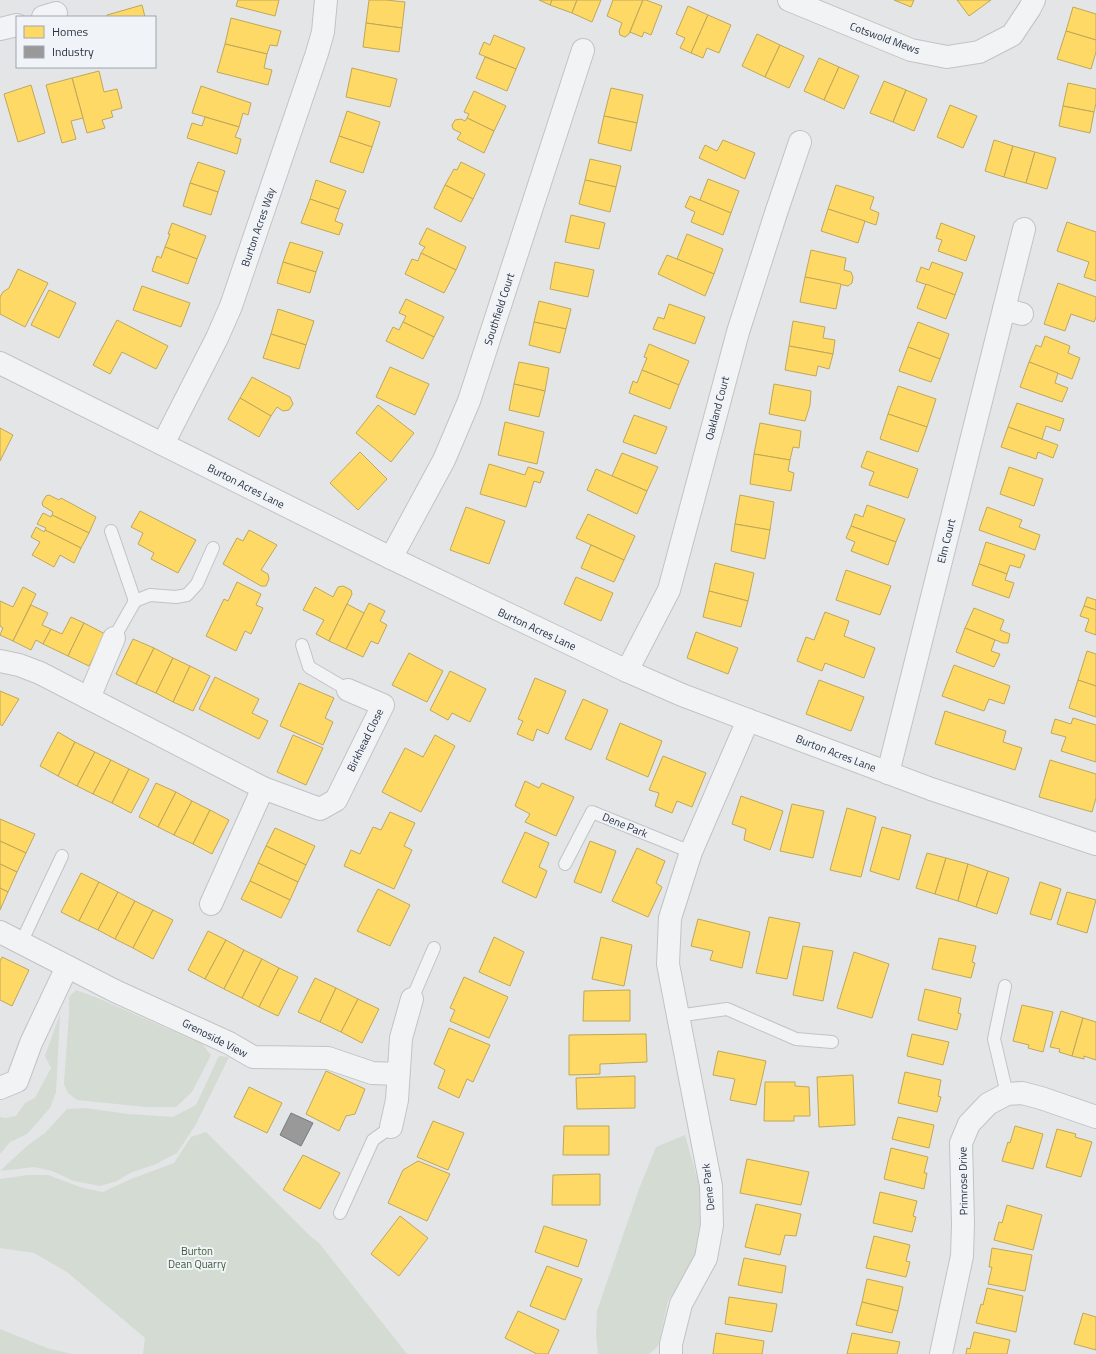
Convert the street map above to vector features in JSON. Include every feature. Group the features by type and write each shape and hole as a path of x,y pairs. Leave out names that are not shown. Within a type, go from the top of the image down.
{"street":[{"name":"Burton Acres Way","path":"163,444 217,338 231,306 317,53 323,32 326,0"},
{"name":"Cotswold Mews","path":"789,0 911,50 947,57 979,52 1012,35 1034,0"},
{"path":"0,29 16,24"},
{"name":"Southfield Court","path":"391,558 444,460 469,401 583,50"},
{"name":"Oakland Court","path":"627,671 669,590 738,332 800,142"},
{"name":"Elm Court","path":"888,773 1013,312 1024,229"},
{"name":"Burton Acres Lane","path":"0,363 513,618 627,671 682,695 931,789 1096,844"},
{"path":"89,698 114,638"},
{"name":"Birkhead Close","path":"0,661 19,665 40,673 263,788 320,809 336,800 383,705 348,690"},
{"name":"Dene Park","path":"671,1354 681,1304 706,1258 712,1225 711,1186 668,964 670,918 691,852 748,720"},
{"path":"211,904 263,788"},
{"name":"Grenoside View","path":"0,932 115,991 229,1043 253,1057 328,1058 372,1073 398,1074"},
{"path":"0,1088 17,1081 31,1043 67,967"},
{"path":"391,1127 397,1100 400,1038 412,999"},
{"name":"Primrose Drive","path":"941,1354 962,1256 963,1224 961,1143 969,1124 988,1104 1007,1094 1022,1093 1096,1117"}],"lane":[{"path":"111,531 135,601"},
{"path":"114,638 135,601 150,595 176,597 187,595 197,584 213,548"},
{"name":"Birkhead Close","path":"302,645 309,667 348,690"},
{"name":"Dene Park","path":"565,864 592,812 691,852"},
{"path":"21,943 62,856"},
{"path":"412,999 434,948"},
{"path":"1005,986 994,1039 1007,1094"},
{"path":"677,1016 727,1009 796,1039 832,1042"},
{"path":"340,1213 373,1140 391,1127"}],"green space":[{"path":"76,990 202,1044 211,1055 192,1092 176,1107 146,1107 77,1100 68,1093 64,1084 69,997"},
{"path":"60,1014 56,1092 50,1108 27,1134 10,1142 0,1154 0,1117 5,1118 16,1116 25,1103 35,1098 51,1068 45,1056"},
{"path":"219,1056 229,1057 196,1124 177,1153 156,1164 130,1173 117,1181 100,1186 74,1181 52,1171 34,1167 0,1171 27,1146 45,1133 67,1109 85,1108 128,1114 173,1117 196,1105"},
{"name":"Burton Dean Quarry","path":"206,1132 310,1236 319,1243 407,1354 143,1354 145,1338 67,1272 34,1253 0,1248 0,1179 28,1175 48,1175 83,1188 103,1192 131,1179 174,1163 191,1137"},
{"path":"685,1135 699,1185 704,1231 694,1261 668,1301 658,1346 649,1354 598,1354 596,1336 597,1311 639,1189 656,1147"},
{"path":"0,1329 47,1348 72,1354 0,1354"}],"building: Homes":[{"path":"238,0 279,0 275,16 236,6"},
{"path":"369,0 405,2 402,28 366,23"},
{"path":"539,0 552,0 550,5"},
{"path":"552,0 577,0 572,13 550,5"},
{"path":"577,0 601,0 592,22 572,13"},
{"path":"613,0 643,0 629,34 625,37 620,35 619,31 622,23 607,16"},
{"path":"643,0 662,6 651,35 644,32 642,37 630,32"},
{"path":"894,0 914,0 911,7"},
{"path":"957,0 991,0 969,16"},
{"path":"142,5 145,16 108,16"},
{"path":"688,6 708,15 691,53 680,48 685,38 676,34"},
{"path":"1073,7 1096,14 1096,40 1066,31"},
{"path":"708,15 731,25 719,53 707,48 703,58 691,53"},
{"path":"231,18 281,31 277,46 270,45 267,54 225,44"},
{"path":"366,23 402,28 399,52 363,47"},
{"path":"1066,31 1096,40 1096,52 1091,69 1057,59"},
{"path":"757,34 780,45 765,77 742,66"},
{"path":"494,35 525,48 516,69 479,54 484,42 490,45"},
{"path":"225,44 267,54 264,68 272,70 268,85 217,72"},
{"path":"780,45 804,56 789,88 765,77"},
{"path":"485,57 516,69 507,91 476,78"},
{"path":"819,58 839,67 824,100 804,91"},
{"path":"839,67 859,76 844,109 824,100"},
{"path":"352,68 397,79 390,107 346,97"},
{"path":"99,71 104,92 117,89 122,108 111,111 113,117 102,120 105,128 87,133 72,78"},
{"path":"72,78 83,118 71,121 76,139 62,143 46,85"},
{"path":"884,81 906,90 893,122 870,113"},
{"path":"1068,83 1096,89 1096,103 1094,112 1063,106"},
{"path":"31,85 45,133 18,142 4,94"},
{"path":"201,86 251,103 248,115 243,113 239,127 192,113"},
{"path":"611,88 643,95 637,123 604,116"},
{"path":"906,90 927,99 914,131 893,122"},
{"path":"474,91 506,106 494,131 467,118 469,114 464,112"},
{"path":"950,105 977,116 963,148 937,137"},
{"path":"1063,106 1094,112 1090,133 1059,126"},
{"path":"347,111 380,122 372,147 339,136"},
{"path":"604,116 637,123 631,151 598,143"},
{"path":"205,117 239,127 235,137 241,139 237,154 187,138 192,123 202,126"},
{"path":"467,118 494,131 484,153 457,139 461,133 453,129 452,125 455,120 461,119 465,121"},
{"path":"339,136 372,147 363,173 330,162"},
{"path":"723,140 755,153 745,179 699,158 705,145 717,151"},
{"path":"994,140 1013,146 1004,177 985,171"},
{"path":"1013,146 1035,152 1026,183 1004,177"},
{"path":"1035,152 1056,158 1047,189 1026,183"},
{"path":"590,159 621,166 616,187 585,180"},
{"path":"198,162 225,171 218,192 190,183"},
{"path":"461,162 485,174 473,199 445,185 454,169 457,170"},
{"path":"708,179 739,191 731,213 700,200"},
{"path":"316,180 346,191 339,209 310,199"},
{"path":"585,180 616,187 610,212 579,204"},
{"path":"190,183 218,192 211,215 183,206"},
{"path":"445,185 473,199 461,222 434,208"},
{"path":"836,185 874,197 870,209 879,213 876,225 828,209"},
{"path":"690,196 731,213 723,235 691,222 695,212 685,207"},
{"path":"310,199 339,209 335,221 343,224 339,235 301,223"},
{"path":"828,209 865,221 858,243 821,231"},
{"path":"571,215 605,223 599,249 565,242"},
{"path":"1067,222 1096,232 1096,281 1084,277 1089,262 1057,251"},
{"path":"172,223 206,236 197,259 165,247"},
{"path":"941,223 975,236 966,261 938,251 942,240 936,238"},
{"path":"427,228 466,247 456,270 421,253 425,247 419,244"},
{"path":"687,234 723,249 714,274 677,259"},
{"path":"290,242 323,252 316,272 283,262"},
{"path":"165,247 197,259 188,284 152,271 157,256 161,258"},
{"path":"811,250 846,258 844,270 851,272 853,277 852,283 848,286 805,277"},
{"path":"421,253 456,270 444,293 405,274 412,259 418,261"},
{"path":"667,255 714,274 705,296 658,274"},
{"path":"283,262 316,272 310,293 277,283"},
{"path":"555,262 594,270 588,297 550,289"},
{"path":"932,262 963,273 955,295 916,281 921,267 929,270"},
{"path":"18,269 48,283 25,327 0,314 0,297 3,292 9,288"},
{"path":"805,277 841,284 836,309 800,302"},
{"path":"1058,283 1096,297 1096,317 1094,322 1071,314 1065,331 1044,324"},
{"path":"926,284 955,295 946,319 917,308"},
{"path":"142,286 190,303 181,327 133,310"},
{"path":"49,290 76,303 59,338 31,325"},
{"path":"406,299 444,317 434,337 403,322 406,316 399,313"},
{"path":"539,301 571,309 566,329 534,322"},
{"path":"669,304 705,317 695,344 653,329 658,317 664,319"},
{"path":"278,309 314,321 306,345 271,334"},
{"path":"117,320 168,346 156,369 122,352 110,374 93,365"},
{"path":"793,321 825,327 823,338 835,340 833,354 789,346"},
{"path":"403,322 434,337 423,359 386,341 393,327 399,330"},
{"path":"534,322 566,329 560,353 529,345"},
{"path":"918,322 949,334 940,359 908,347"},
{"path":"271,334 306,345 299,369 263,358"},
{"path":"1045,336 1070,346 1068,353 1080,358 1072,379 1029,362 1036,345 1041,347"},
{"path":"649,344 689,361 679,385 642,370 647,358 644,357"},
{"path":"789,346 833,354 829,369 818,366 816,376 785,370"},
{"path":"908,347 940,359 931,382 899,371"},
{"path":"519,362 549,368 545,391 514,384"},
{"path":"1029,362 1058,373 1055,383 1068,388 1062,402 1020,387"},
{"path":"390,367 429,384 415,415 376,397"},
{"path":"642,370 679,385 670,409 629,393 633,381 637,383"},
{"path":"252,377 290,397 293,404 289,410 283,411 277,407 271,416 240,398"},
{"path":"514,384 545,391 539,417 509,410"},
{"path":"774,384 811,391 810,405 805,421 769,414"},
{"path":"898,386 936,399 927,427 888,414"},
{"path":"240,398 271,416 259,437 228,419"},
{"path":"1017,403 1064,419 1060,431 1046,426 1042,439 1008,427"},
{"path":"378,405 414,433 391,462 356,433"},
{"path":"888,414 927,427 918,452 880,439"},
{"path":"634,415 667,427 656,454 623,442"},
{"path":"505,422 544,432 537,464 498,455"},
{"path":"760,423 801,431 799,448 793,447 790,460 754,454"},
{"path":"1008,427 1058,445 1053,458 1038,452 1036,459 1001,447"},
{"path":"0,428 13,435 0,461"},
{"path":"867,451 918,469 908,498 869,485 874,472 861,467"},
{"path":"360,452 387,479 358,510 330,483"},
{"path":"622,453 658,467 647,491 612,476"},
{"path":"754,454 790,460 788,471 794,473 791,491 750,484"},
{"path":"489,464 525,475 528,467 544,472 540,483 534,481 526,507 480,494"},
{"path":"1009,467 1043,479 1034,506 1000,494"},
{"path":"596,469 647,491 637,514 587,490"},
{"path":"49,495 59,500 61,498 96,517 89,533 52,515 53,512 43,506 42,503 46,496"},
{"path":"740,495 774,502 770,530 735,524"},
{"path":"867,505 905,519 896,542 851,526 855,514 863,517"},
{"path":"466,507 505,521 489,564 450,550"},
{"path":"987,507 1022,520 1019,527 1040,535 1035,550 979,530"},
{"path":"140,511 196,540 178,573 151,559 154,553 138,544 143,533 131,527"},
{"path":"43,513 51,517 52,515 89,533 81,548 45,530 46,528 37,524"},
{"path":"588,514 635,536 624,560 576,538"},
{"path":"735,524 770,530 765,559 731,551"},
{"path":"851,526 896,542 888,565 851,551 855,542 846,538"},
{"path":"36,527 81,548 74,563 60,555 54,567 32,555 40,542 31,537"},
{"path":"249,530 277,545 261,570 268,574 269,579 266,586 261,586 223,564 237,538 243,541"},
{"path":"986,542 1025,555 1020,568 1010,565 1007,574 979,564"},
{"path":"591,545 624,560 614,582 581,568"},
{"path":"715,563 754,573 748,601 709,591"},
{"path":"979,564 1007,574 1005,580 1014,583 1009,598 972,585"},
{"path":"846,570 891,586 880,615 836,600"},
{"path":"576,577 613,593 601,621 564,604"},
{"path":"237,582 261,594 256,605 263,608 251,634 245,631 236,651 206,636 224,599 228,601"},
{"path":"343,586 351,590 352,594 329,641 316,634 324,620 303,610 315,587 333,597 338,587"},
{"path":"23,587 36,594 13,641 0,635 3,628 0,626 0,601 13,607"},
{"path":"709,591 748,601 741,627 703,617"},
{"path":"1087,597 1096,600 1096,610 1084,606"},
{"path":"369,603 385,611 380,621 387,625 378,644 371,641 363,657 346,649"},
{"path":"347,604 364,613 346,649 329,641"},
{"path":"31,605 48,613 42,625 51,629 43,644 36,640 31,650 13,641"},
{"path":"1084,606 1096,610 1096,635 1085,631 1089,619 1080,616"},
{"path":"974,608 1004,620 1000,630 1010,634 1008,643 1003,643 965,628"},
{"path":"825,612 849,621 844,636 875,648 864,678 825,663 822,671 797,661 806,637 814,640"},
{"path":"71,617 84,623 68,656 43,644 51,629 62,634"},
{"path":"84,623 105,634 89,666 68,656"},
{"path":"965,628 995,640 991,651 1000,654 994,667 956,652"},
{"path":"696,632 738,648 728,674 687,658"},
{"path":"133,639 154,648 136,684 116,674"},
{"path":"154,648 173,658 156,693 136,684"},
{"path":"1087,651 1096,654 1096,686 1078,680"},
{"path":"409,653 443,671 427,702 392,685"},
{"path":"173,658 190,666 173,702 156,693"},
{"path":"954,665 1010,686 1004,704 989,699 984,711 942,696"},
{"path":"190,666 210,676 193,711 173,702"},
{"path":"450,671 486,689 470,722 452,713 448,720 430,710"},
{"path":"215,677 259,699 252,713 268,721 259,739 199,709"},
{"path":"535,678 566,691 548,734 537,729 533,741 517,734 523,721 518,719"},
{"path":"819,680 864,697 851,731 806,714"},
{"path":"1078,680 1096,686 1096,717 1069,708"},
{"path":"299,683 334,698 325,718 333,722 323,745 280,726"},
{"path":"0,691 19,699 2,726 0,724"},
{"path":"583,699 608,710 591,750 565,739"},
{"path":"945,711 1006,731 1003,742 1022,748 1015,770 935,744"},
{"path":"1073,718 1096,725 1096,762 1061,751 1066,737 1051,733 1055,719 1071,724"},
{"path":"620,723 662,741 648,777 606,759"},
{"path":"58,732 75,742 58,776 40,766"},
{"path":"293,735 323,748 306,785 277,772"},
{"path":"435,735 455,746 421,812 382,792 405,748 423,757"},
{"path":"75,742 95,752 77,786 58,776"},
{"path":"95,752 111,760 93,794 77,786"},
{"path":"663,756 706,773 692,807 677,801 672,813 655,806 659,793 649,790"},
{"path":"111,760 129,769 112,803 93,794"},
{"path":"1050,760 1096,774 1096,798 1092,812 1039,797"},
{"path":"129,769 149,779 131,813 112,803"},
{"path":"525,781 539,788 542,783 574,797 556,836 525,822 530,814 515,806"},
{"path":"156,783 176,792 158,827 139,817"},
{"path":"176,792 192,801 174,835 158,827"},
{"path":"741,796 783,811 770,850 744,840 746,829 732,824"},
{"path":"192,801 210,810 193,844 174,835"},
{"path":"792,804 824,811 813,858 780,851"},
{"path":"847,808 876,817 861,877 830,870"},
{"path":"210,810 229,820 212,854 193,844"},
{"path":"390,812 415,823 404,846 412,850 394,889 344,866 351,850 360,854 373,827 381,830"},
{"path":"0,819 35,834 26,853 0,841"},
{"path":"882,827 911,835 899,880 870,871"},
{"path":"275,828 315,846 306,865 266,846"},
{"path":"525,832 549,843 539,867 547,871 536,898 502,882"},
{"path":"0,841 26,853 17,872 0,864"},
{"path":"590,841 616,851 601,893 574,882"},
{"path":"266,846 306,865 298,882 258,863"},
{"path":"637,848 665,861 656,883 662,887 648,917 612,901"},
{"path":"927,853 946,858 935,894 916,888"},
{"path":"946,858 968,864 958,901 935,894"},
{"path":"258,863 298,882 290,900 250,881"},
{"path":"0,864 17,872 8,892 0,888"},
{"path":"968,864 988,871 976,907 958,901"},
{"path":"988,871 1009,878 997,914 976,907"},
{"path":"81,873 99,882 79,921 61,912"},
{"path":"250,881 290,900 281,918 241,899"},
{"path":"99,882 118,892 98,930 79,921"},
{"path":"1040,882 1061,889 1051,920 1030,914"},
{"path":"0,888 8,892 0,910"},
{"path":"378,889 410,905 390,946 357,931"},
{"path":"118,892 135,901 115,939 98,930"},
{"path":"1067,892 1096,900 1087,933 1057,924"},
{"path":"135,901 153,910 133,948 115,939"},
{"path":"153,910 173,920 153,959 133,948"},
{"path":"769,917 800,923 787,979 756,973"},
{"path":"698,919 750,932 742,968 710,960 713,951 691,946"},
{"path":"208,931 226,940 205,979 188,970"},
{"path":"494,937 524,952 510,986 479,972"},
{"path":"601,937 632,945 624,986 592,979"},
{"path":"939,938 976,946 972,962 975,963 971,978 932,969"},
{"path":"226,940 244,950 224,989 205,979"},
{"path":"803,946 833,951 823,1001 793,995"},
{"path":"244,950 262,959 242,998 224,989"},
{"path":"854,952 889,964 872,1018 837,1008"},
{"path":"2,957 29,970 12,1006 0,1000 0,961"},
{"path":"262,959 279,968 259,1007 242,998"},
{"path":"279,968 298,977 278,1016 259,1007"},
{"path":"464,977 508,997 489,1038 450,1021 455,1010 450,1008"},
{"path":"315,978 336,988 320,1022 298,1012"},
{"path":"336,988 358,999 341,1032 320,1022"},
{"path":"925,989 961,998 958,1013 961,1014 957,1030 918,1020"},
{"path":"630,990 630,1021 583,1021 584,991"},
{"path":"358,999 379,1009 362,1043 341,1032"},
{"path":"1022,1005 1053,1012 1043,1052 1028,1048 1029,1045 1013,1041"},
{"path":"1061,1011 1083,1018 1072,1056 1059,1052 1060,1049 1050,1047"},
{"path":"1083,1018 1096,1022 1096,1060 1084,1056 1084,1059 1072,1056"},
{"path":"449,1028 490,1045 473,1082 467,1079 459,1098 438,1088 445,1070 434,1064"},
{"path":"646,1034 647,1062 600,1064 600,1074 569,1075 569,1035"},
{"path":"912,1034 949,1042 943,1065 907,1056"},
{"path":"718,1051 766,1061 756,1105 730,1100 735,1079 713,1075"},
{"path":"326,1071 365,1089 355,1114 346,1116 339,1131 306,1114"},
{"path":"905,1072 941,1080 938,1096 941,1097 937,1112 898,1103"},
{"path":"853,1075 855,1125 819,1127 817,1077"},
{"path":"635,1076 635,1108 577,1109 576,1078"},
{"path":"765,1082 795,1082 795,1086 809,1087 810,1116 794,1116 794,1121 764,1121"},
{"path":"249,1087 282,1103 267,1133 234,1117"},
{"path":"898,1117 934,1125 929,1148 892,1139"},
{"path":"433,1121 464,1133 448,1170 417,1157"},
{"path":"564,1126 609,1126 609,1155 563,1155"},
{"path":"1015,1126 1043,1134 1033,1169 1002,1161 1008,1142 1010,1143"},
{"path":"1057,1129 1076,1134 1075,1137 1092,1142 1081,1177 1046,1167"},
{"path":"891,1148 928,1157 924,1173 927,1173 924,1189 884,1179"},
{"path":"303,1155 340,1173 320,1209 283,1190"},
{"path":"747,1159 809,1172 801,1205 740,1193"},
{"path":"418,1161 450,1174 427,1221 388,1203 403,1170"},
{"path":"600,1174 600,1205 552,1205 553,1175"},
{"path":"880,1192 917,1201 913,1216 916,1217 912,1232 873,1223"},
{"path":"756,1204 801,1214 796,1236 785,1235 780,1255 745,1247"},
{"path":"1007,1205 1042,1215 1033,1250 994,1240 999,1222 1002,1223"},
{"path":"400,1216 428,1238 399,1276 371,1254"},
{"path":"544,1226 587,1240 578,1267 535,1252"},
{"path":"874,1236 910,1245 906,1261 910,1262 906,1277 866,1268"},
{"path":"992,1248 1032,1255 1025,1291 988,1284 992,1267 989,1267"},
{"path":"744,1258 786,1266 782,1293 738,1285"},
{"path":"547,1266 582,1279 565,1320 530,1306"},
{"path":"867,1279 903,1287 898,1311 862,1302"},
{"path":"987,1288 1023,1296 1016,1332 976,1323 981,1304 983,1305"},
{"path":"729,1297 777,1304 772,1332 725,1324"},
{"path":"862,1302 898,1311 892,1333 856,1325"},
{"path":"518,1311 559,1330 548,1354 537,1354 505,1338"},
{"path":"1083,1313 1096,1317 1096,1350 1074,1344"},
{"path":"974,1332 1010,1340 1007,1354 966,1354 967,1348 970,1349"},
{"path":"716,1333 764,1341 762,1354 713,1354"},
{"path":"852,1333 900,1342 897,1354 847,1354"}],"building: Industry":[{"path":"291,1113 313,1123 301,1146 280,1135"}]}
